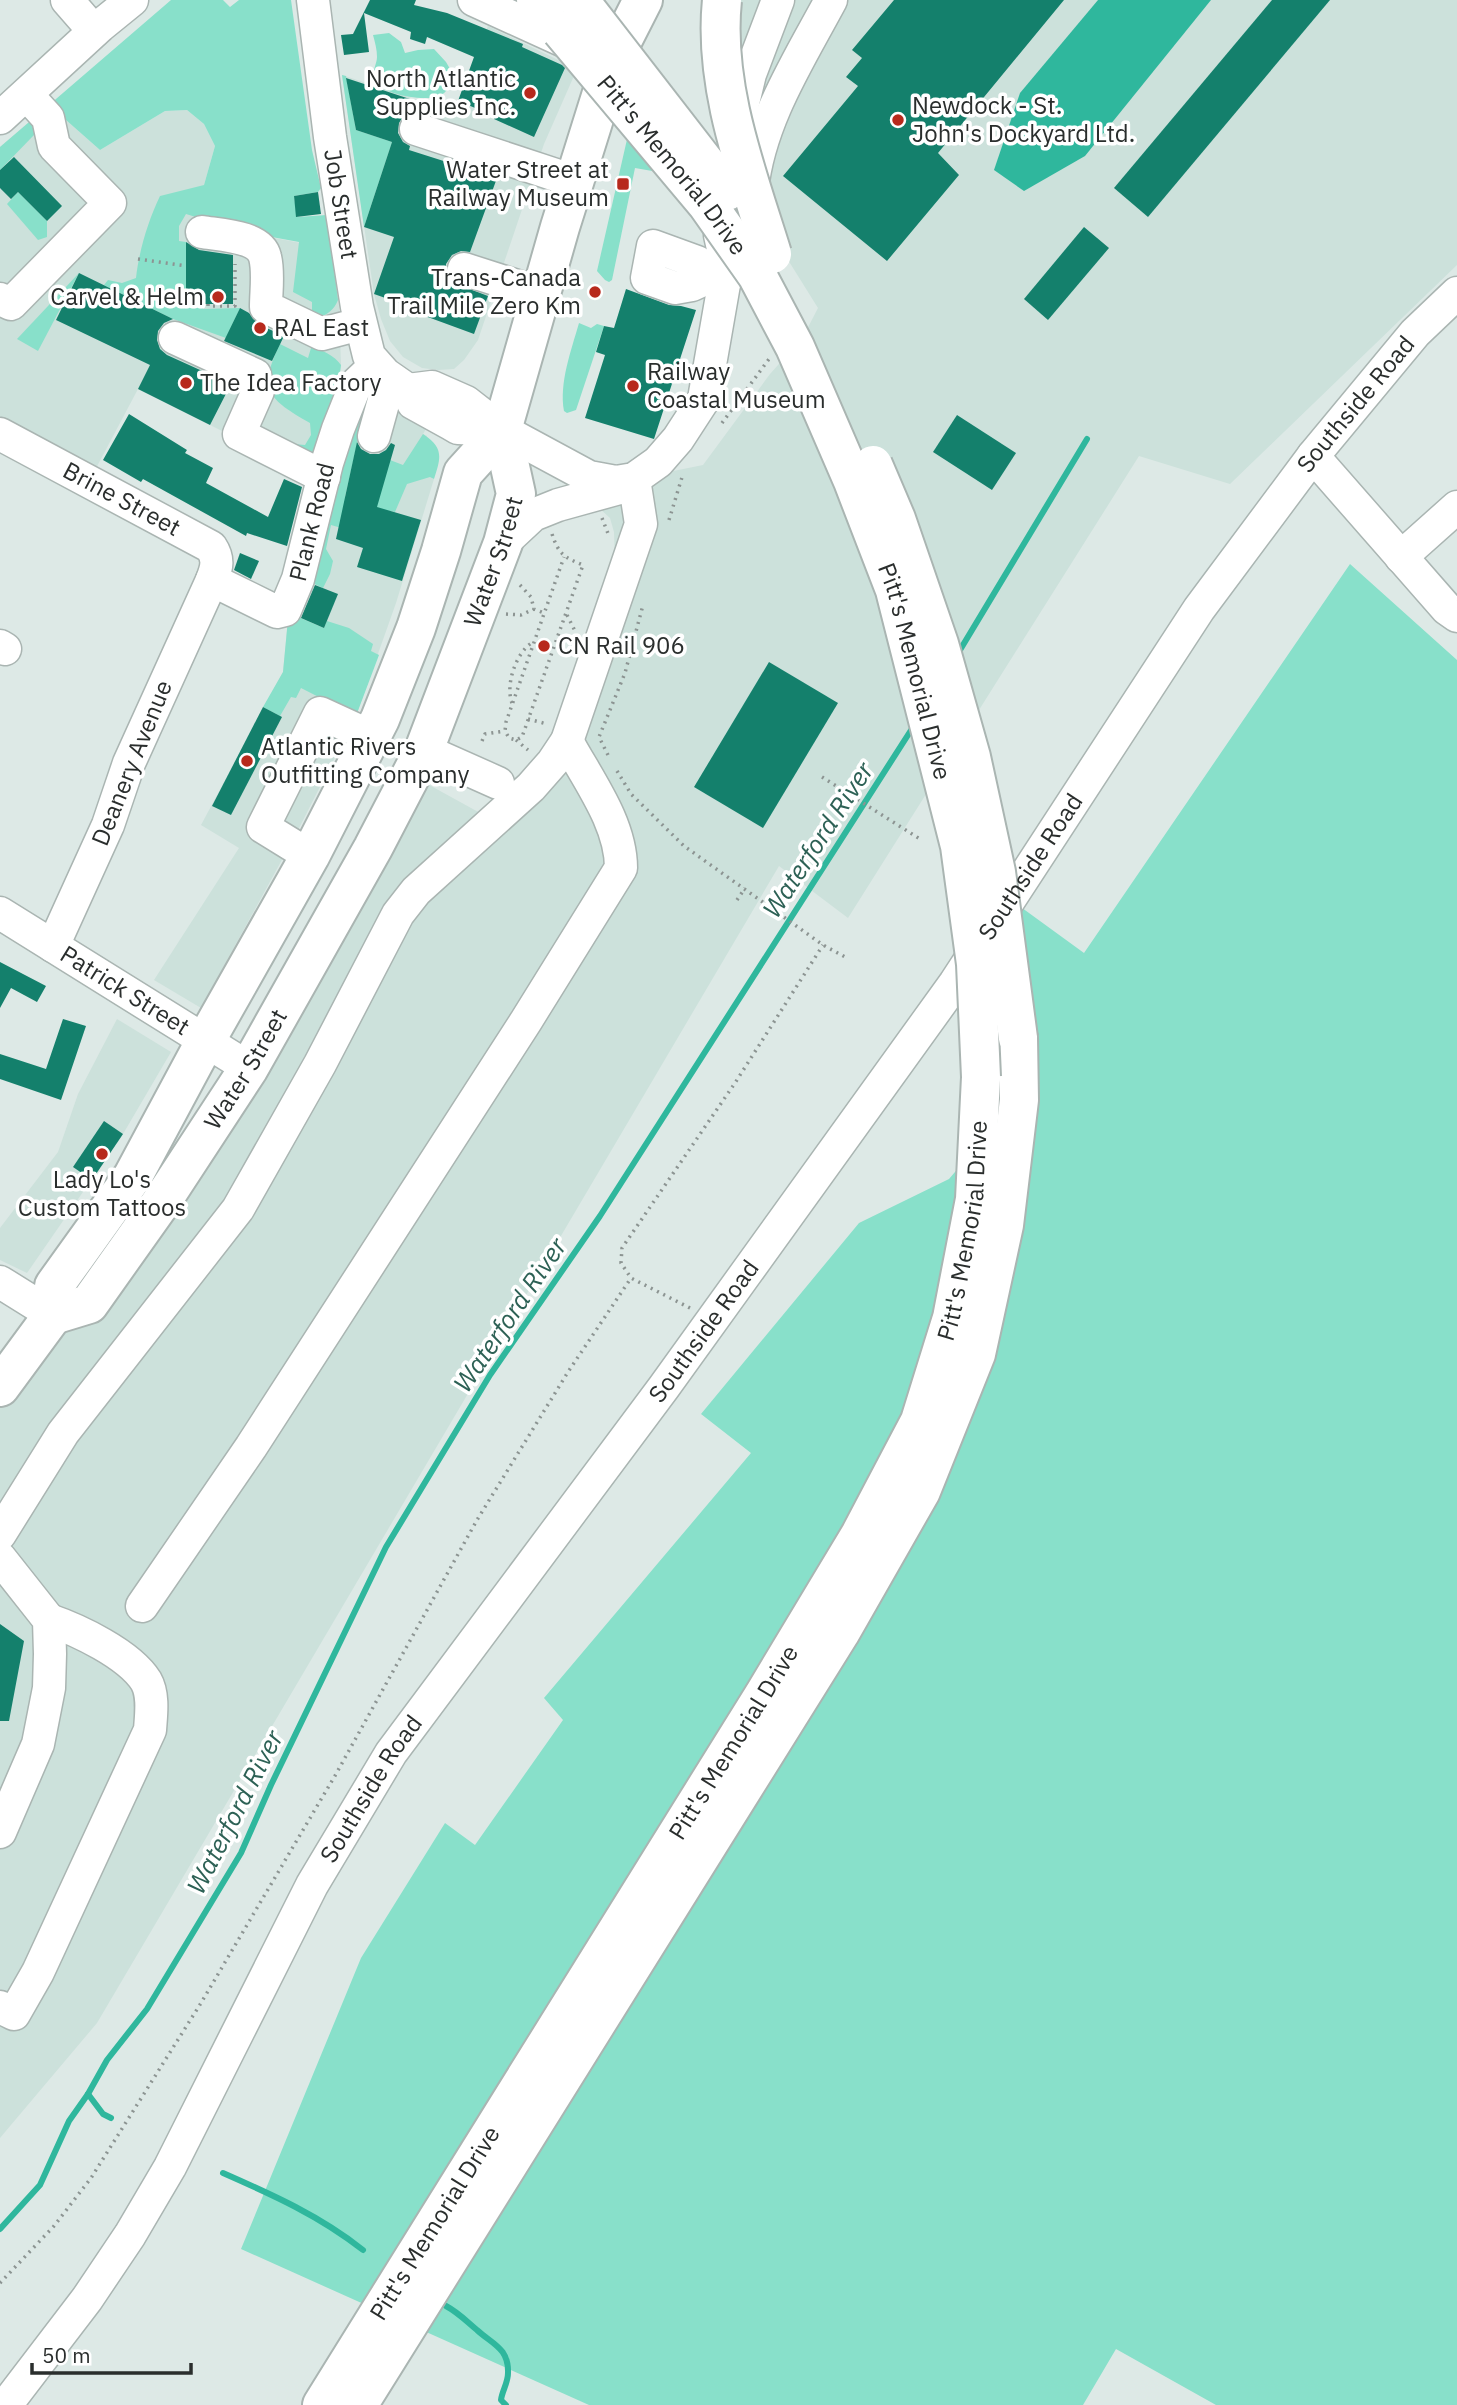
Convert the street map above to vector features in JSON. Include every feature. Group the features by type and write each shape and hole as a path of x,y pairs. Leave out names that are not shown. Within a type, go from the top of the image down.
{"main road":[{"name":"Pitt's Memorial Drive","path":"322,2405 860,1535 920,1421 952,1318 975,1199 981,1077 976,964 960,846 895,590 853,481 795,347 757,275 707,204 536,0"},
{"name":"Pitt's Memorial Drive","path":"358,2405 839,1633 921,1491 976,1354 1004,1225 1019,1100 1018,1038 996,872 971,757 939,644 896,519 821,346 772,254 695,148 579,0"},
{"path":"502,430 574,181 612,61 643,0"},
{"path":"722,0 721,53 729,102 744,163 772,254"},
{"name":"Water Street","path":"502,430 516,494 503,543 424,750 373,848 248,1068 162,1201 89,1304 54,1315 54,1286 133,1176 205,1040 345,792 380,719 416,628 463,473 502,430"},
{"path":"0,1387 54,1315"}],"street":[{"path":"67,0 94,31"},
{"path":"0,118 94,31 132,0"},
{"name":"Job Street","path":"313,0 330,137 360,324 369,356 393,379"},
{"path":"474,0 612,61"},
{"path":"503,543 533,515 558,505 615,491 658,462 678,439 704,399 720,275 720,235 740,106 778,0"},
{"path":"720,275 739,260 745,245 754,172 766,125 831,0"},
{"path":"0,299 11,304 110,203 54,146 48,118 27,95"},
{"path":"416,130 574,181"},
{"path":"202,232 242,238 261,248 266,258 266,307 322,334 360,324"},
{"path":"464,269 542,294"},
{"name":"Southside Road","path":"6,2405 87,2299 130,2235 170,2167 312,1885 391,1753 713,1320 955,983 1199,609 1313,456 1415,333 1457,293"},
{"path":"176,338 255,375 258,391 239,434 324,477"},
{"path":"374,436 393,379 432,387 466,402 502,430 589,477 616,482 634,479"},
{"name":"Plank Road","path":"212,580 277,612 285,610 298,579 338,429 356,384 393,379"},
{"name":"Brine Street","path":"0,434 211,547 216,555 217,565 212,580"},
{"path":"1313,456 1447,609 1457,616"},
{"path":"0,1534 63,1433 238,1209 320,1064 398,914 416,891 531,787 554,762 560,733 641,524 634,479"},
{"path":"1401,557 1457,508"},
{"name":"Deanery Avenue","path":"53,946 108,825 129,763 155,703 212,580"},
{"path":"310,856 263,827 320,713 370,736"},
{"path":"142,1606 251,1447 526,1021 621,868 621,852 614,830 560,733"},
{"path":"424,750 498,783"},
{"name":"Patrick Street","path":"0,914 248,1068"},
{"path":"0,1282 54,1315"},
{"path":"0,1558 49,1620 81,1631 124,1659 146,1682 152,1706 150,1730 38,1972 14,2014 0,2007"},
{"path":"0,1832 38,1744 45,1717 49,1688 49,1620"}],"path":[{"path":"138,259 186,266"},
{"path":"208,304 235,306 235,262"},
{"path":"721,424 770,358"},
{"path":"684,474 690,466"},
{"path":"516,740 522,737 583,565 564,557 556,547 550,529"},
{"path":"535,756 516,740 509,738 505,731 564,557"},
{"path":"517,582 531,597 534,609"},
{"path":"498,613 521,615 534,609 544,613"},
{"path":"566,613 577,636"},
{"path":"513,704 509,686 517,663 525,647 535,641"},
{"path":"528,719 560,733"},
{"path":"482,741 485,734 505,731"},
{"path":"599,737 610,760"},
{"path":"615,768 631,794 664,829 706,863 823,945 847,958"},
{"path":"821,777 920,839"},
{"path":"737,900 745,888"},
{"path":"713,1320 631,1278 621,1264 622,1248 735,1083 823,945"},
{"path":"0,2283 54,2226 91,2178 201,2003 336,1774 477,1520 568,1372 631,1278"}],"shaded area":[{"path":"171,0 223,0 230,7 239,0 291,0 312,150 321,188 318,192 294,196 297,217 327,215 338,300 333,309 318,318 312,315 312,302 293,292 299,242 244,232 186,214 179,226 179,241 186,242 186,304 203,304 203,309 240,308 226,338 173,319 104,285 108,280 122,283 136,278 145,236 160,196 204,185 215,146 204,124 187,110 165,111 100,150 49,105"},
{"path":"735,0 1457,0 1457,265 1230,484 1139,456 848,918 779,866 97,2023 0,2138 0,1387 89,1304 411,775 482,814 537,764 569,711 615,561 614,532 610,518 587,497 634,479 703,465 770,374 803,337 818,308 740,183"},
{"path":"1098,0 1211,0 1085,156 1024,191 994,170 1020,93"},
{"path":"488,26 577,69 544,144 478,340 454,369 422,368 403,357 390,341 374,294 342,75 454,112"},
{"path":"389,33 401,42 405,53 434,49 453,74 445,93 432,98 403,96 378,84 374,78 377,57 373,35"},
{"path":"342,75 346,76 356,130 392,142 364,227"},
{"path":"49,105 100,150 165,111 187,110 204,124 215,146 204,185 244,232 332,249 339,307 341,365 339,380 308,474 138,389 94,472 0,417 0,147"},
{"path":"35,117 34,135 0,170 0,147"},
{"path":"628,135 658,172 635,168 612,280 609,282 597,271"},
{"path":"18,192 47,221 47,237 38,240 7,204"},
{"path":"79,273 38,351 17,339"},
{"path":"579,323 591,328 597,324 604,326 576,410 567,413 564,411 563,400 564,378"},
{"path":"280,344 308,358 311,348 319,349 341,365 318,452 311,455 283,443 305,445 311,435 310,423 276,400 271,392 269,373"},
{"path":"366,382 384,400 426,429 423,434 427,436 434,479 396,603 356,716 296,834 201,1008 154,980 239,848 201,825 283,672 288,619"},
{"path":"366,404 345,497 390,460 403,465 423,434 438,449 438,465 434,479 430,477 407,484 395,512 390,511 352,531 331,525 326,549 333,561 323,588 306,580 329,494"},
{"path":"1350,564 1457,660 1457,2405 1216,2405 1116,2349 1083,2405 589,2405 241,2249 361,1958 445,1823 475,1845 563,1720 544,1698 751,1453 701,1414 859,1223 949,1179 1037,1076 1018,905 1084,953"},
{"path":"291,614 324,628 327,621 349,628 373,644 371,651 379,655 356,716 301,688 296,698 291,697 280,716 263,707 283,672 288,619"},
{"path":"117,1019 171,1052 123,1134 27,1273 0,1260 0,1228 58,1152 78,1094"}],"building":[{"path":"370,0 416,0 414,5 447,13 523,44 522,47 562,65 565,68 534,137 494,119 495,116 458,101 474,57 427,37 425,44 410,39 411,32 364,13 369,52 344,55 341,35 353,34"},
{"name":"Newdock - St. John's Dockyard Ltd.","path":"894,0 1064,0 938,153 959,175 887,261 783,176 858,86 846,77 862,58 852,50"},
{"path":"1272,0 1330,0 1148,217 1114,188"},
{"path":"346,78 425,104 422,112 412,111 404,115 399,123 398,133 403,142 410,146 409,150 497,178 470,252 461,251 452,255 446,264 446,274 451,282 488,296 474,334 425,316 428,313 374,294 394,237 364,227 392,142 356,130"},
{"path":"14,157 62,206 47,221 18,192 11,199 0,188 0,170"},
{"path":"318,192 321,214 296,217 294,196"},
{"path":"1084,227 1109,248 1048,320 1024,299"},
{"path":"186,242 199,250 233,255 233,304 186,304"},
{"path":"79,273 173,319 164,323 158,331 160,349 167,355 231,384 210,425 138,389 150,365 56,320"},
{"name":"Railway Coastal Museum","path":"626,289 669,305 696,310 654,439 585,418 605,355 596,352 604,326 614,328"},
{"path":"240,308 249,313 258,324 284,336 272,361 224,341"},
{"path":"129,414 187,450 185,453 213,468 206,483 268,517 284,479 302,487 287,546 247,533 246,536 103,460"},
{"path":"957,415 1016,453 992,490 933,452"},
{"path":"357,442 361,449 370,454 379,454 391,443 395,445 377,507 421,520 402,581 357,567 363,548 336,539"},
{"path":"240,553 259,561 251,579 234,570"},
{"path":"315,585 338,594 324,628 301,618"},
{"path":"769,662 838,703 763,828 694,787"},
{"name":"Atlantic Rivers Outfitting Company","path":"263,707 282,717 231,815 212,806"},
{"path":"0,962 46,986 37,1002 11,988 0,1008"},
{"path":"63,1019 86,1026 61,1100 0,1079 0,1054 46,1069"},
{"path":"104,1121 123,1134 92,1180 73,1167"},
{"path":"0,1624 24,1641 9,1721 0,1721"}],"waterway":[{"name":"Waterford River","path":"957,655 1087,439"},
{"name":"Waterford River","path":"0,2229 40,2185 69,2121 107,2060 147,2009 241,1853 386,1547 490,1375 600,1216 915,724"},
{"path":"88,2094 103,2114 111,2118"},
{"path":"223,2173 313,2216 363,2250"},
{"path":"446,2306 503,2352 508,2373 501,2400 506,2405"}],"place":[{"name":"North Atlantic Supplies Inc.","path":"530,93"},
{"name":"Newdock - St. John's Dockyard Ltd.","path":"898,120"},
{"name":"Water Street at Railway Museum","path":"623,184"},
{"name":"Trans-Canada Trail Mile Zero Km","path":"595,292"},
{"name":"Carvel & Helm","path":"218,297"},
{"name":"RAL East","path":"260,328"},
{"name":"The Idea Factory","path":"186,383"},
{"name":"Railway Coastal Museum","path":"633,386"},
{"name":"CN Rail 906","path":"544,646"},
{"name":"Atlantic Rivers Outfitting Company","path":"247,761"},
{"name":"Lady Lo's Custom Tattoos","path":"102,1154"}]}
